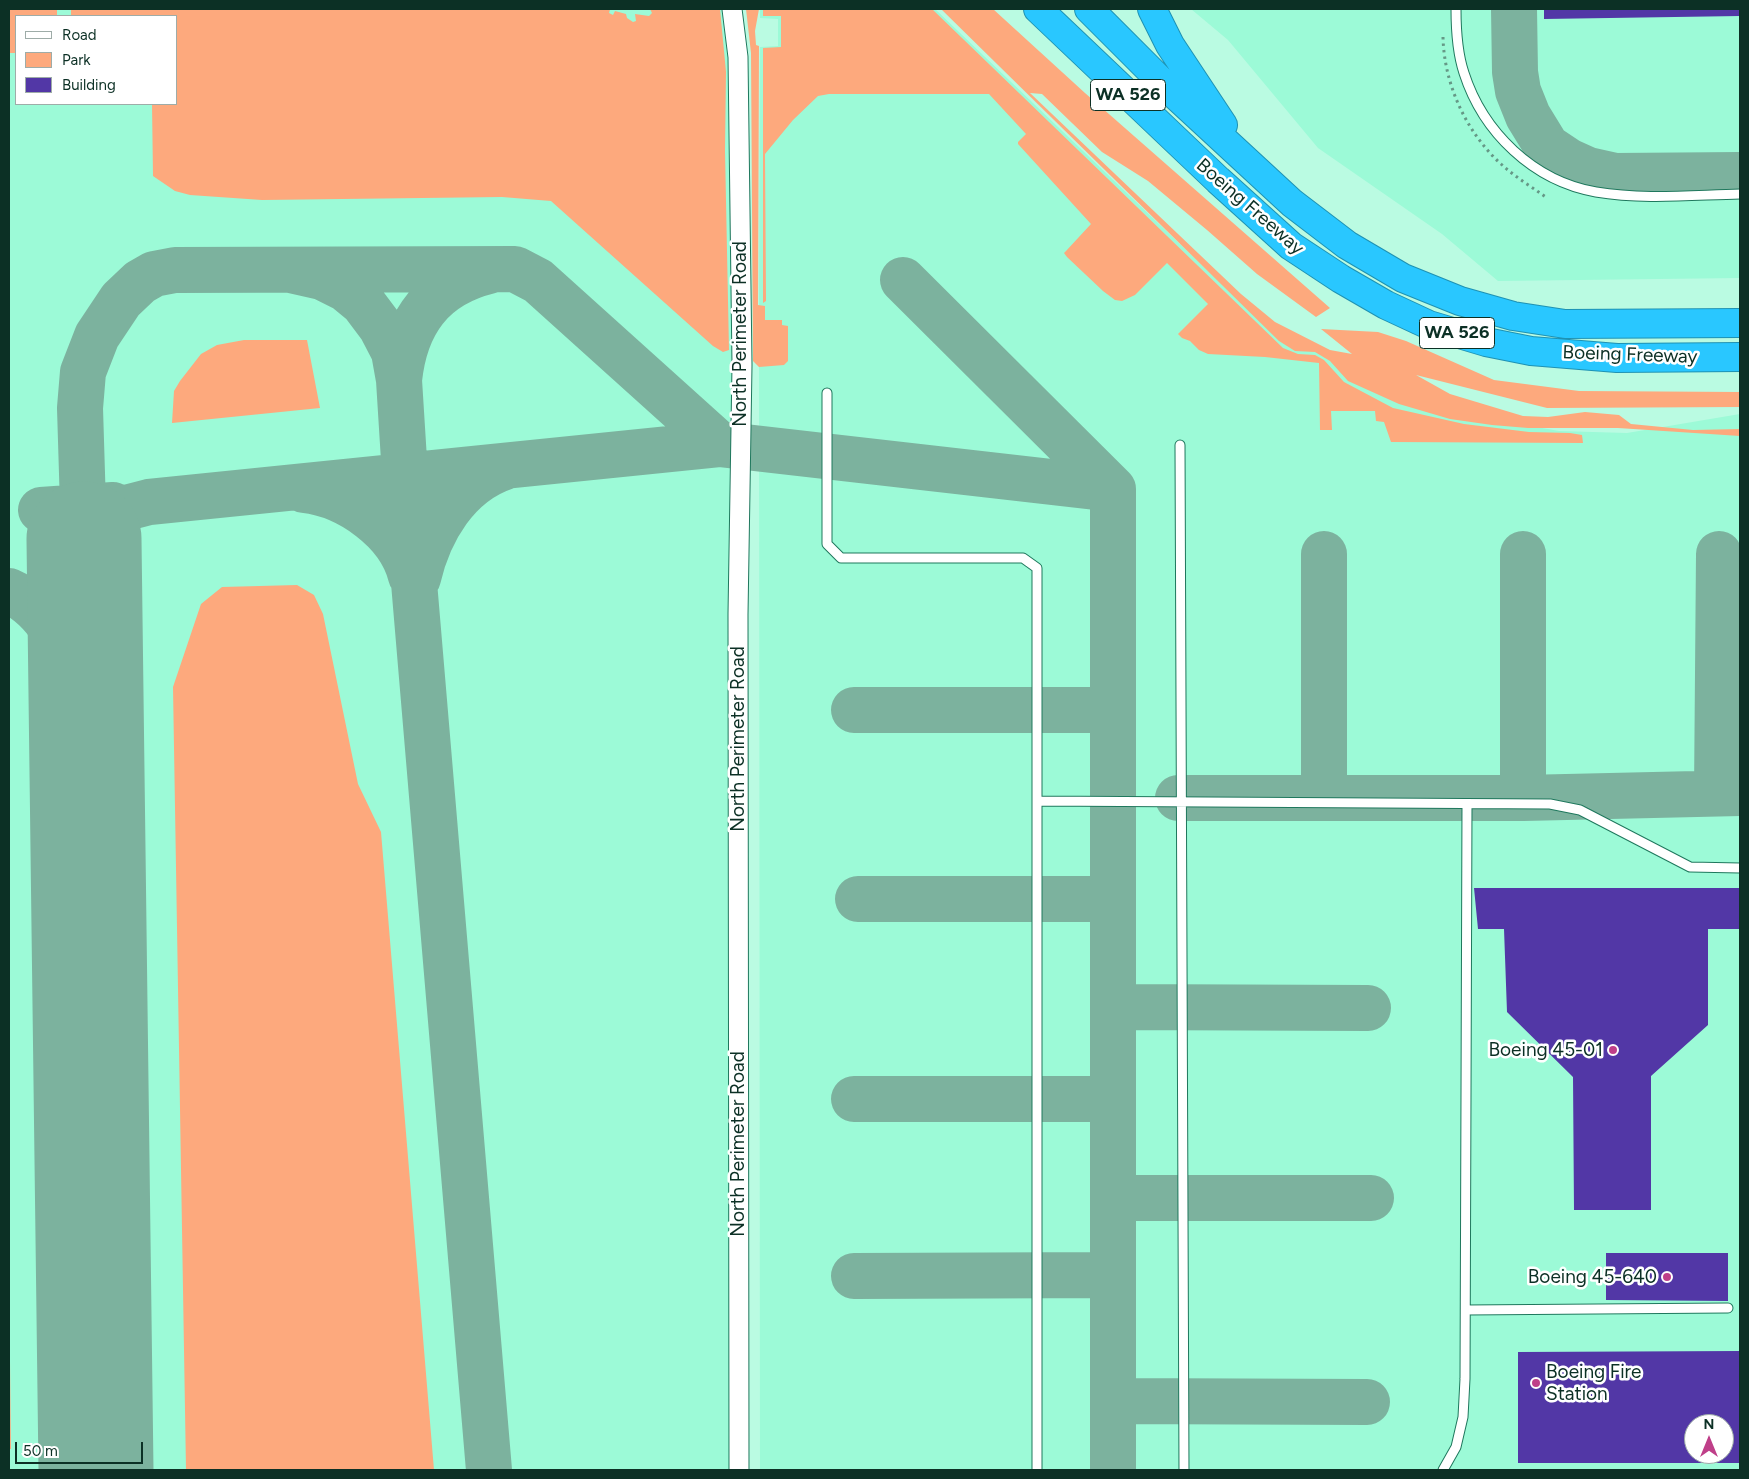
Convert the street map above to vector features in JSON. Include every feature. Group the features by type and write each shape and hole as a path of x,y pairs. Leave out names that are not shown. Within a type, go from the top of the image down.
{"highway":[{"name":"Boeing Freeway","path":"1038,9 1218,180 1291,246 1386,305 1430,325 1486,342 1531,351 1617,358 1740,357"},
{"name":"Boeing Freeway","path":"1089,9 1174,94 1292,203 1347,246 1403,278 1460,302 1513,316 1565,324 1740,323"},
{"path":"1152,9 1170,45 1247,160"}],"street":[{"name":"North Perimeter Road","path":"732,9 738,57 742,365 738,614 739,1470"}],"lane":[{"path":"1456,9 1456,37 1463,72 1474,98 1490,125 1505,144 1543,173 1568,184 1595,192 1664,196 1740,194"},
{"path":"827,393 827,544 842,558 1023,558 1037,568 1037,1470"},
{"path":"1180,445 1184,1470"},
{"path":"1037,802 1550,804 1580,810 1690,867 1740,868"},
{"path":"1443,1470 1456,1447 1463,1418 1465,1379 1467,804"},
{"path":"1466,1310 1728,1308"}],"shaded area":[{"path":"9,9 727,9 731,47 732,1470 9,1470"},
{"path":"760,9 935,9 1205,268 1242,301 1300,343 1492,419 1559,431 1627,433 1740,414 1740,1470 760,1470 760,47 778,46 778,19 760,18"},
{"path":"1191,9 1740,9 1740,278 1498,281 1442,234 1318,148 1228,40"}],"green space":[{"path":"9,9 57,9 57,15 15,15 15,53 9,53"},
{"path":"71,9 610,9 609,13 613,15 615,11 626,14 627,18 633,22 636,21 635,14 649,16 652,13 650,9 720,9 726,72 725,151 729,350 723,352 713,346 551,201 502,197 262,200 190,195 175,191 153,176 152,105 178,105 178,15 71,15"},
{"path":"746,9 759,9 755,31 756,45 759,46 758,305 765,306 765,320 782,320 782,325 788,326 788,361 784,365 759,367 753,361 751,53"},
{"path":"763,9 932,9 1283,348 1298,354 1315,355 1324,360 1344,382 1393,408 1464,424 1529,432 1582,435 1583,443 1391,442 1384,422 1376,421 1375,411 1331,411 1332,430 1320,430 1319,363 1265,357 1208,354 1199,350 1190,341 1178,334 1208,304 1167,263 1135,295 1122,301 1115,300 1103,291 1067,257 1064,253 1091,224 1018,144 1026,134 989,94 829,94 818,96 793,120 765,154 766,301 763,303 763,48 781,47 781,16 763,16"},
{"path":"941,9 993,9 1085,93 1330,308 1316,317 1257,274 1148,181 1102,152 1042,94 1030,93 1241,294 1275,322 1330,350 1352,354 1321,329 1378,332 1406,341 1494,380 1579,391 1740,392 1740,407 1547,408 1416,375 1450,394 1523,416 1548,417 1585,412 1619,415 1631,424 1693,430 1740,429 1740,436 1618,428 1528,428 1492,425 1450,419 1399,404 1348,381 1330,361 1315,352 1295,351 1279,341"},
{"path":"244,340 307,340 320,408 172,423 174,391 201,354 217,345"},
{"path":"297,585 314,595 323,614 358,784 381,832 434,1470 186,1470 173,687 201,604 222,587"},
{"path":"9,1273 11,1449 9,1449"}],"building":[{"path":"1544,9 1740,9 1740,16 1544,19"},
{"name":"Boeing 45-01","path":"1474,888 1740,888 1740,929 1708,929 1708,1025 1651,1076 1651,1210 1574,1210 1573,1077 1507,1012 1504,929 1478,929"},
{"name":"Boeing 45-640","path":"1606,1253 1728,1253 1728,1301 1606,1300"},
{"path":"1740,1351 1740,1463 1734,1463 1734,1414 1684,1414 1684,1463 1518,1463 1518,1352"}],"taxiway":[{"path":"1514,9 1515,72 1518,91 1528,116 1547,147 1568,161 1588,170 1615,176 1740,175"},
{"path":"84,539 80,408 83,372 97,336 121,300 140,282 154,274 175,270 515,269 538,281 719,444"},
{"path":"291,270 322,277 346,289 363,303 381,327 394,352 399,380 405,476 489,1470"},
{"path":"399,380 402,360 408,341 415,324 425,309 452,286 469,277 489,271"},
{"path":"903,280 1113,489"},
{"path":"84,539 99,520 122,509 149,502 719,444 1113,489 1113,1470"},
{"path":"418,578 429,543 448,511 473,484 488,474 505,467"},
{"path":"304,490 338,499 370,518 396,544 411,576"},
{"path":"41,510 113,505"},
{"path":"1324,554 1324,798"},
{"path":"1523,554 1523,798"},
{"path":"1717,793 1719,554"},
{"path":"9,591 24,599 37,610 57,636 85,698"},
{"path":"854,710 1113,710"},
{"path":"1178,798 1523,798 1740,793"},
{"path":"858,899 1113,899"},
{"path":"1113,1007 1368,1008"},
{"path":"854,1099 1111,1099"},
{"path":"1113,1198 1371,1198"},
{"path":"854,1276 1113,1275"},
{"path":"1113,1401 1367,1402"}],"runway":[{"path":"84,539 96,1470"}],"place":[{"name":"Boeing 45-01","path":"1613,1050"},
{"name":"Boeing 45-640","path":"1667,1277"},
{"name":"Boeing Fire Station","path":"1536,1383"}]}
